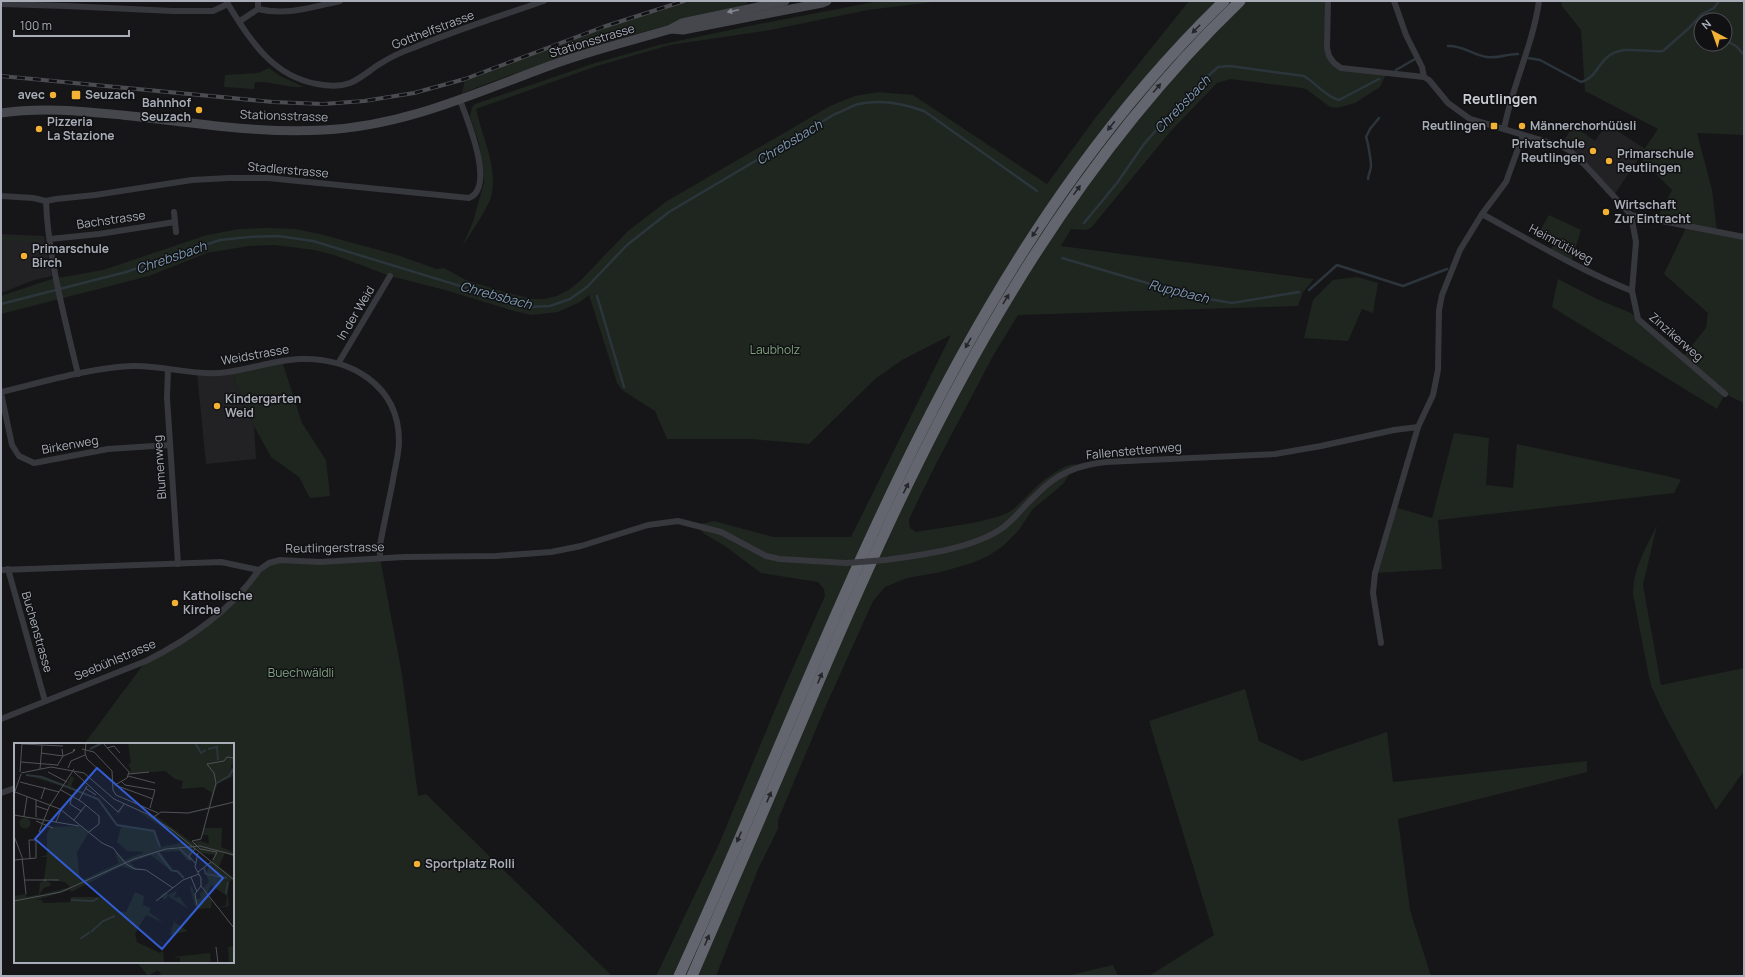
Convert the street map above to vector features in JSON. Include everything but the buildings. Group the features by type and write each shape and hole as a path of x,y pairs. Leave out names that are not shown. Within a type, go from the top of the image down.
{"highway":[{"path":"679,976 865,549 908,457 961,356 1016,262 1076,172 1148,81 1224,1"},
{"path":"692,976 880,540 936,427 979,346 1036,251 1100,158 1142,105 1181,60 1240,1"},
{"path":"673,976 690,953"}],"main road":[{"path":"774,5 785,1"},
{"path":"774,5 828,1"},
{"name":"Stationsstrasse","path":"1,113 31,110 76,110 242,128 308,131 349,128 384,123 418,115 550,66 671,29 683,30 774,5"}],"street":[{"path":"258,1 258,10"},
{"path":"240,21 258,10 286,12 340,1"},
{"name":"Gotthelfstrasse","path":"227,2 261,53 280,69 304,80 335,86 351,82 387,60 413,48 544,1"},
{"path":"1328,1 1327,48 1329,56 1340,68 1424,77 1429,80 1444,99 1457,111 1477,122 1561,146 1570,151 1585,164 1631,215 1744,237"},
{"path":"1394,1 1406,35 1422,67 1424,77"},
{"path":"1504,129 1508,106 1533,28 1539,1"},
{"path":"1,4 213,11 227,2"},
{"name":"Stadlerstrasse","path":"1,196 33,198 46,201 95,195 180,181 242,177 268,178 469,198 477,192 480,186 479,163 473,134 460,100"},
{"path":"1381,643 1373,593 1375,573 1418,427 1433,395 1438,370 1439,310 1442,295 1460,250 1482,214 1506,182 1523,135"},
{"path":"46,201 50,239 58,284 78,374"},
{"path":"174,212 176,232"},
{"name":"Heimrütiweg","path":"1482,214 1550,252 1632,291"},
{"name":"Zinzikerweg","path":"1631,215 1636,242 1632,291 1638,319 1725,394"},
{"name":"Bachstrasse","path":"50,239 99,234 175,222"},
{"name":"In der Weid","path":"339,362 390,276"},
{"name":"Weidstrasse","path":"1,392 78,374 124,367 142,366 214,374 241,371 287,360 312,359 339,362 357,370 375,383 390,403 397,426 398,449 380,545 380,558"},
{"name":"Blumenweg","path":"168,369 167,398 178,564"},
{"name":"Birkenweg","path":"1,392 12,445 19,456 34,463 108,449 170,445"},
{"name":"Fallenstettenweg","path":"668,522 678,521 721,532 766,556 780,559 846,563 886,560 949,548 990,535 1010,522 1036,494 1058,475 1081,466 1106,462 1289,452 1394,430 1418,427"},
{"name":"Reutlingerstrasse","path":"259,570 269,563 280,560 320,562 380,558 496,556 551,552 581,546 648,525 668,522"},
{"path":"4,569 222,562 259,570"},
{"name":"Buchenstrasse","path":"4,569 45,701"},
{"name":"Seebühlstrasse","path":"1,719 146,661 167,650 222,612 246,589 259,570"},
{"path":"1,793 14,788"}],"shaded area":[{"name":"Primarschule Reutlingen","path":"1607,124 1645,149 1614,195 1561,146 1573,125 1595,141"},
{"name":"Primarschule Birch","path":"1,234 44,236 52,276 34,280 1,293"},
{"path":"233,372 235,385 248,406 254,426 256,459 206,464 197,373"}],"green space":[{"path":"684,1 748,1 746,6 710,14 602,44 462,93 465,79 603,27"},
{"path":"879,1 941,1 868,10 770,30 670,45 597,66 476,109 491,161 493,182 492,193 484,212 462,247 473,222 484,182 479,143 470,117 472,107 475,104 595,63 659,45"},
{"name":"Laubholz","path":"1189,1 1328,1 1327,48 1341,68 1387,72 1380,87 1355,103 1337,108 1330,107 1306,89 1231,79 1217,83 1170,132 1091,228 1085,230 1071,229 1061,246 1314,279 1303,292 1298,306 1018,315 993,356 936,464 909,519 910,528 916,532 993,518 1012,510 1040,483 1058,470 1073,464 1081,466 1069,475 1063,484 1033,509 1018,531 1003,546 988,556 972,563 941,572 907,578 885,587 873,601 824,710 778,820 778,829 759,867 716,976 656,976 719,844 784,688 825,596 824,589 818,582 761,573 725,546 703,533 696,525 714,521 773,537 851,537 951,335 902,360 875,379 809,444 751,439 667,439 655,411 622,390 617,383 589,295 580,302 558,312 532,315 390,276 334,255 314,250 275,245 249,246 207,253 149,276 1,314 1,296 52,279 103,270 207,235 239,229 268,228 295,229 320,234 397,255 437,269 444,268 466,280 533,299 544,299 557,296 570,289 581,280 628,231 667,201 830,106 855,96 878,92 913,95 1047,184 1096,117"},
{"path":"1561,1 1744,1 1744,135 1697,133 1712,190 1717,231 1744,237 1744,403 1725,394 1717,409 1552,307 1558,279 1597,299 1631,313 1683,357 1706,328 1708,313 1664,274 1687,226 1656,220 1672,190 1639,157 1658,129 1585,91 1581,30 1562,6"},
{"path":"269,68 280,76 304,87 255,82 254,89 224,87 225,75 258,73"},
{"path":"1576,129 1589,137 1581,147 1569,139"},
{"path":"1549,215 1581,230 1571,262 1550,252 1555,240 1540,231"},
{"path":"1,236 40,238 39,242 1,240"},
{"path":"1357,277 1378,283 1373,313 1362,309 1348,341 1304,338 1313,300 1333,280"},
{"path":"282,361 302,423 326,460 330,496 310,498 299,477 271,457 254,426 248,406 235,385 233,372"},
{"path":"1454,433 1489,438 1486,485 1513,488 1517,444 1681,480 1674,493 1438,520 1442,569 1375,573 1394,507 1432,518"},
{"path":"1657,525 1643,585 1661,685 1744,668 1744,771 1716,810 1664,714 1652,688 1649,677 1633,594 1635,576 1638,567"},
{"name":"Buechwäldli","path":"380,558 402,674 418,796 426,794 612,976 162,976 158,970 148,976 138,963 234,963 234,743 85,743 146,661 222,612 259,570 269,563"},
{"path":"1245,689 1259,741 1302,761 1387,732 1393,782 1587,761 1587,772 1398,819 1410,910 1431,976 1149,976 1214,935 1149,721"},
{"path":"1113,965 1118,976 1066,976"}],"waterway":[{"name":"Chrebsbach","path":"1528,58 1540,60 1581,82 1590,78 1606,58 1616,52 1622,50 1663,51 1689,28 1702,14 1714,8 1719,1"},
{"path":"1733,44 1744,55"},
{"name":"Chrebsbach","path":"1448,46 1458,47 1487,57 1518,54"},
{"name":"Chrebsbach","path":"1396,70 1415,59"},
{"name":"Chrebsbach","path":"1084,223 1117,183 1144,144 1184,98 1218,67 1230,66 1304,76 1325,93 1339,100 1379,79"},
{"name":"Chrebsbach","path":"1,304 126,272 220,240 278,236 313,241 529,307 550,306 570,299 587,287 627,245 669,212 835,114 856,105 875,102 892,103 924,111 1037,191"},
{"path":"1368,179 1371,166 1366,137 1370,129 1379,118"},
{"name":"Ruppbach","path":"1062,258 1191,296 1232,303 1299,292"},
{"name":"Ruppbach","path":"1309,290 1337,265 1403,286 1447,269"},
{"path":"597,296 624,387"}],"railway":[{"path":"1,76 273,102 323,104 364,101 414,93 465,79 603,27 684,1"}],"place":[{"name":"avec","path":"53,95"},
{"name":"Seuzach","path":"76,95"},
{"name":"Bahnhof Seuzach","path":"199,110"},
{"name":"Reutlingen","path":"1494,126"},
{"name":"Männerchorhüüsli","path":"1522,126"},
{"name":"Pizzeria La Stazione","path":"39,129"},
{"name":"Privatschule Reutlingen","path":"1593,151"},
{"name":"Primarschule Reutlingen","path":"1609,161"},
{"name":"Wirtschaft Zur Eintracht","path":"1606,212"},
{"name":"Primarschule Birch","path":"24,256"},
{"name":"Kindergarten Weid","path":"217,406"},
{"name":"Katholische Kirche","path":"175,603"},
{"name":"Sportplatz Rolli","path":"417,864"}],"district":[{"name":"Reutlingen","path":"1500,99"}]}
